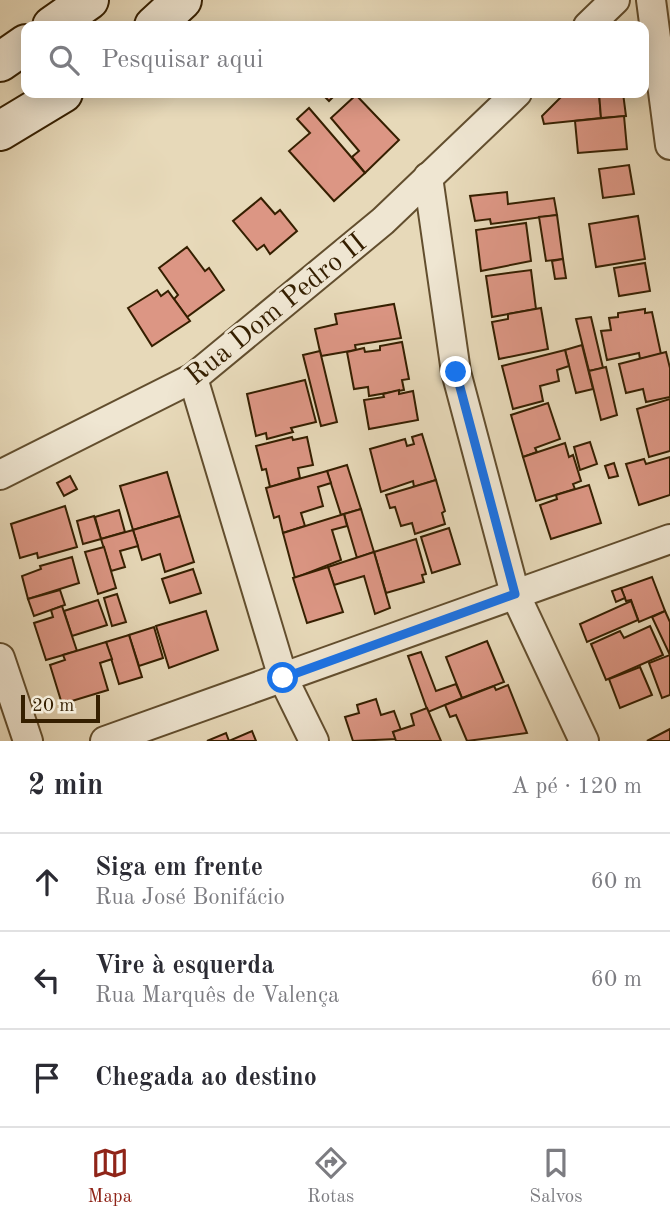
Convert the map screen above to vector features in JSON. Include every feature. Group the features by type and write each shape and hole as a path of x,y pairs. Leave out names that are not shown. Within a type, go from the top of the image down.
{"main road":[{"path":"58,21 89,0"},
{"path":"159,21 182,0"},
{"path":"0,131 55,98"}],"street":[{"path":"593,21 615,0"},
{"path":"651,0 670,145"},
{"name":"Rua Dom Pedro II","path":"0,475 193,378 383,221 512,98"},
{"path":"428,177 456,372 515,594 584,741"},
{"path":"193,378 283,678 313,741"},
{"path":"105,741 670,538"},
{"path":"0,658 28,741"}],"building":[{"path":"353,98 359,98 399,140 365,173 352,157 359,151 331,118"},
{"path":"560,98 599,98 601,118 544,124 542,116"},
{"path":"599,98 624,98 626,116 601,118"},
{"path":"309,108 365,173 334,201 289,151 310,133 297,119"},
{"path":"624,116 627,149 578,153 575,121"},
{"path":"629,165 634,194 603,198 599,169"},
{"path":"507,192 508,204 554,198 557,215 491,224 490,219 475,221 470,196"},
{"path":"261,198 275,214 280,210 297,231 270,254 264,245 257,250 233,221"},
{"path":"557,215 563,259 546,261 539,217"},
{"path":"638,216 645,259 596,267 589,224"},
{"path":"526,223 531,261 481,271 476,230"},
{"path":"187,247 205,271 209,268 224,290 187,317 174,299 178,295 159,268"},
{"path":"563,259 566,278 555,279 552,261"},
{"path":"645,263 650,291 619,296 614,268"},
{"path":"531,270 536,309 492,317 486,276"},
{"path":"157,290 161,296 168,291 190,321 152,346 128,308"},
{"path":"394,304 401,338 355,345 356,350 321,356 315,329 337,324 335,314"},
{"path":"541,308 548,349 499,359 492,322 508,319 508,314"},
{"path":"645,309 645,313 652,312 661,354 640,359 639,353 607,360 601,331 611,330 609,318 618,317 618,313"},
{"path":"591,317 603,368 589,371 576,319"},
{"path":"402,342 409,379 402,380 404,390 369,396 368,387 354,389 347,352 364,348 365,352 380,350 380,346"},
{"path":"582,345 593,389 576,393 565,350"},
{"path":"565,350 569,366 557,370 559,381 540,386 543,401 513,409 502,366"},
{"path":"320,351 337,422 321,426 303,355"},
{"path":"666,352 670,368 670,397 646,402 643,389 626,393 619,364"},
{"path":"606,367 617,415 601,420 589,371"},
{"path":"305,380 316,422 291,428 293,432 267,439 266,433 256,436 247,394"},
{"path":"399,390 399,394 413,391 418,420 369,429 364,400 384,397 383,394"},
{"path":"670,399 670,451 649,457 637,409"},
{"path":"548,403 560,439 535,448 537,452 523,457 511,415"},
{"path":"422,434 436,480 414,487 413,481 381,492 370,449 405,439 407,446 414,444 412,437"},
{"path":"292,437 293,440 307,437 313,465 298,468 300,478 270,487 256,446"},
{"path":"590,442 597,464 580,470 574,447"},
{"path":"565,443 569,457 573,455 581,481 573,484 575,489 536,501 523,457"},
{"path":"670,457 670,495 639,505 626,464 644,459 646,464"},
{"path":"614,463 618,476 609,478 605,466"},
{"path":"347,465 361,509 341,515 327,471"},
{"path":"327,471 331,483 318,487 323,506 301,513 305,526 283,533 279,516 274,518 266,488"},
{"path":"167,472 180,516 133,530 120,486"},
{"path":"70,476 77,489 64,496 57,483"},
{"path":"436,480 445,511 442,513 445,524 415,534 412,523 401,526 395,507 390,508 386,495"},
{"path":"589,485 601,523 551,539 540,505 557,499 556,495"},
{"path":"65,506 77,547 38,558 37,553 20,558 11,524"},
{"path":"361,509 374,552 357,558 344,514"},
{"path":"119,510 125,532 101,539 95,517"},
{"path":"344,514 347,526 332,530 341,560 295,578 283,533"},
{"path":"94,516 101,539 83,544 77,521"},
{"path":"180,516 194,562 165,572 160,554 142,560 133,530"},
{"path":"449,528 460,564 432,573 421,537"},
{"path":"133,530 138,546 120,551 125,567 111,571 101,539"},
{"path":"416,539 426,574 422,575 424,582 386,593 374,552"},
{"path":"104,547 116,588 98,594 85,552"},
{"path":"374,552 390,608 375,614 364,576 334,585 328,567"},
{"path":"72,557 79,583 28,599 22,576 41,569 40,566"},
{"path":"328,567 343,612 307,623 293,578"},
{"path":"193,569 201,593 170,603 162,579"},
{"path":"652,577 665,611 639,622 631,600 626,601 621,588"},
{"path":"621,588 625,598 616,602 612,591"},
{"path":"60,590 65,605 34,616 28,599"},
{"path":"117,594 126,622 112,626 104,598"},
{"path":"98,600 107,625 72,636 64,611"},
{"path":"631,601 638,620 587,642 580,624"},
{"path":"62,606 77,651 46,660 34,623 53,617 51,610"},
{"path":"206,611 218,650 169,668 156,626"},
{"path":"665,611 670,622 670,655 652,617"},
{"path":"650,626 663,655 606,680 591,644 620,631 624,638"},
{"path":"154,627 163,658 139,666 129,635"},
{"path":"129,635 142,677 119,684 106,642"},
{"path":"487,641 504,682 462,698 446,657"},
{"path":"106,642 112,659 100,663 108,690 62,704 50,665 65,660 63,655"},
{"path":"421,652 436,691 456,684 462,698 428,712 408,656"},
{"path":"670,655 670,695 662,698 649,663"},
{"path":"640,667 652,695 620,708 609,679"},
{"path":"508,685 527,733 467,741 456,715 450,717 445,705 494,686 496,690"},
{"path":"376,699 381,715 394,711 401,730 393,732 396,739 353,741 345,717 359,713 357,705"},
{"path":"427,708 441,741 396,741 393,732 414,725 411,714"},
{"path":"670,729 670,741 647,741"},
{"path":"252,731 256,741 229,741"},
{"path":"226,733 229,741 207,741"}],"route":[{"path":"283,678 515,594 456,372"}]}
